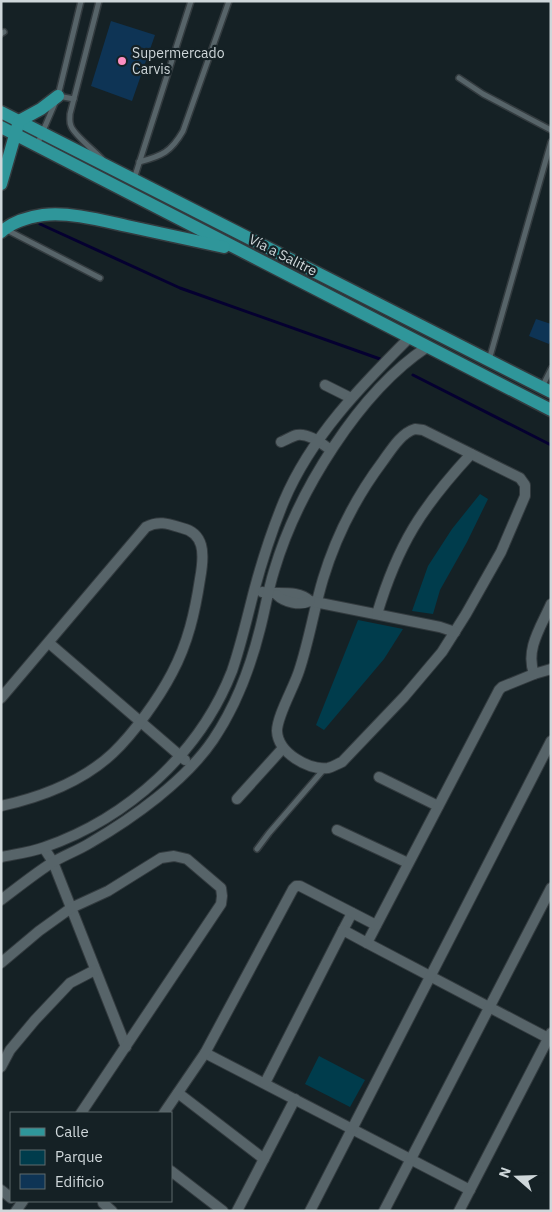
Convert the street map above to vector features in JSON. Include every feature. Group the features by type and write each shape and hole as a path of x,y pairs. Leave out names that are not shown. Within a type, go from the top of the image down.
{"main road":[{"path":"1,184 19,121 41,110 58,96"},
{"name":"Vía a Salitre","path":"1,112 546,390"},
{"name":"Vía a Salitre","path":"1,127 551,410"},
{"path":"3,230 26,219 44,215 67,216 94,219 242,251"}],"street":[{"path":"1,857 44,848 79,832 129,803 158,779 180,757 218,702 232,670 270,537 285,500 304,463 351,398 409,338"},
{"path":"1,900 53,862 88,844 140,812 200,758 213,740 242,687 272,594 274,568 291,525 310,487 331,450 354,418 397,370 427,347"},
{"path":"325,384 351,398"},
{"path":"343,408 354,418"},
{"path":"415,429 423,430 471,454 520,478 525,485 526,493 501,552 478,596 442,652 404,697 342,762 325,768 295,758 284,748 278,739 278,723 298,673 313,602 347,517 374,473 407,433 415,429"},
{"path":"281,442 296,435 310,437 331,450"},
{"path":"377,614 391,570 410,531 434,496 471,454"},
{"path":"1,698 146,527 155,522 163,522 189,530 197,536 202,551 202,569 196,607 187,641 172,674 141,721 113,753 74,782 28,800 1,806"},
{"path":"254,590 302,604 313,602 440,627 455,632"},
{"path":"534,674 530,660 531,651 551,604"},
{"path":"49,643 191,766"},
{"path":"367,943 499,690 534,674 551,669"},
{"path":"310,1211 551,741"},
{"path":"236,799 284,748"},
{"path":"379,777 438,806"},
{"path":"337,830 408,863"},
{"path":"44,848 53,862 126,1047"},
{"path":"1,963 39,931 71,908 108,891 162,858 174,856 187,859 221,888 221,904 83,1112"},
{"path":"165,1112 205,1053 296,886 300,886 376,925"},
{"path":"384,1211 551,888"},
{"path":"265,1084 352,913"},
{"path":"343,930 489,1007 550,1035 459,1211"},
{"path":"1,1066 10,1050 70,983 96,970"},
{"path":"205,1053 470,1190"},
{"path":"178,1094 264,1159"},
{"path":"237,1211 295,1099"},
{"path":"172,1172 223,1211"},
{"path":"102,1205 112,1211"}],"lane":[{"path":"37,145 58,96 82,1"},
{"path":"99,1 70,114 71,128 112,168"},
{"path":"134,180 191,1"},
{"path":"139,162 161,157 176,144 183,131 229,1"},
{"path":"459,78 483,94 551,130"},
{"path":"58,96 74,100"},
{"path":"488,361 551,142"},
{"path":"3,230 100,278"},
{"path":"546,390 551,369"},
{"path":"257,849 325,768"}],"green space":[{"path":"480,494 488,499 440,590 433,614 412,611 428,566 452,529"},
{"path":"358,620 403,629 384,659 324,730 316,725"},
{"path":"319,1056 365,1080 350,1107 305,1084"}],"building":[{"name":"Supermercado Carvis","path":"111,21 155,35 132,101 91,86"},
{"path":"536,319 551,324 549,344 529,336"}],"waterway":[{"path":"40,224 180,288 380,359"},
{"path":"413,375 551,445"}],"place":[{"name":"Supermercado Carvis","path":"122,61"}]}
